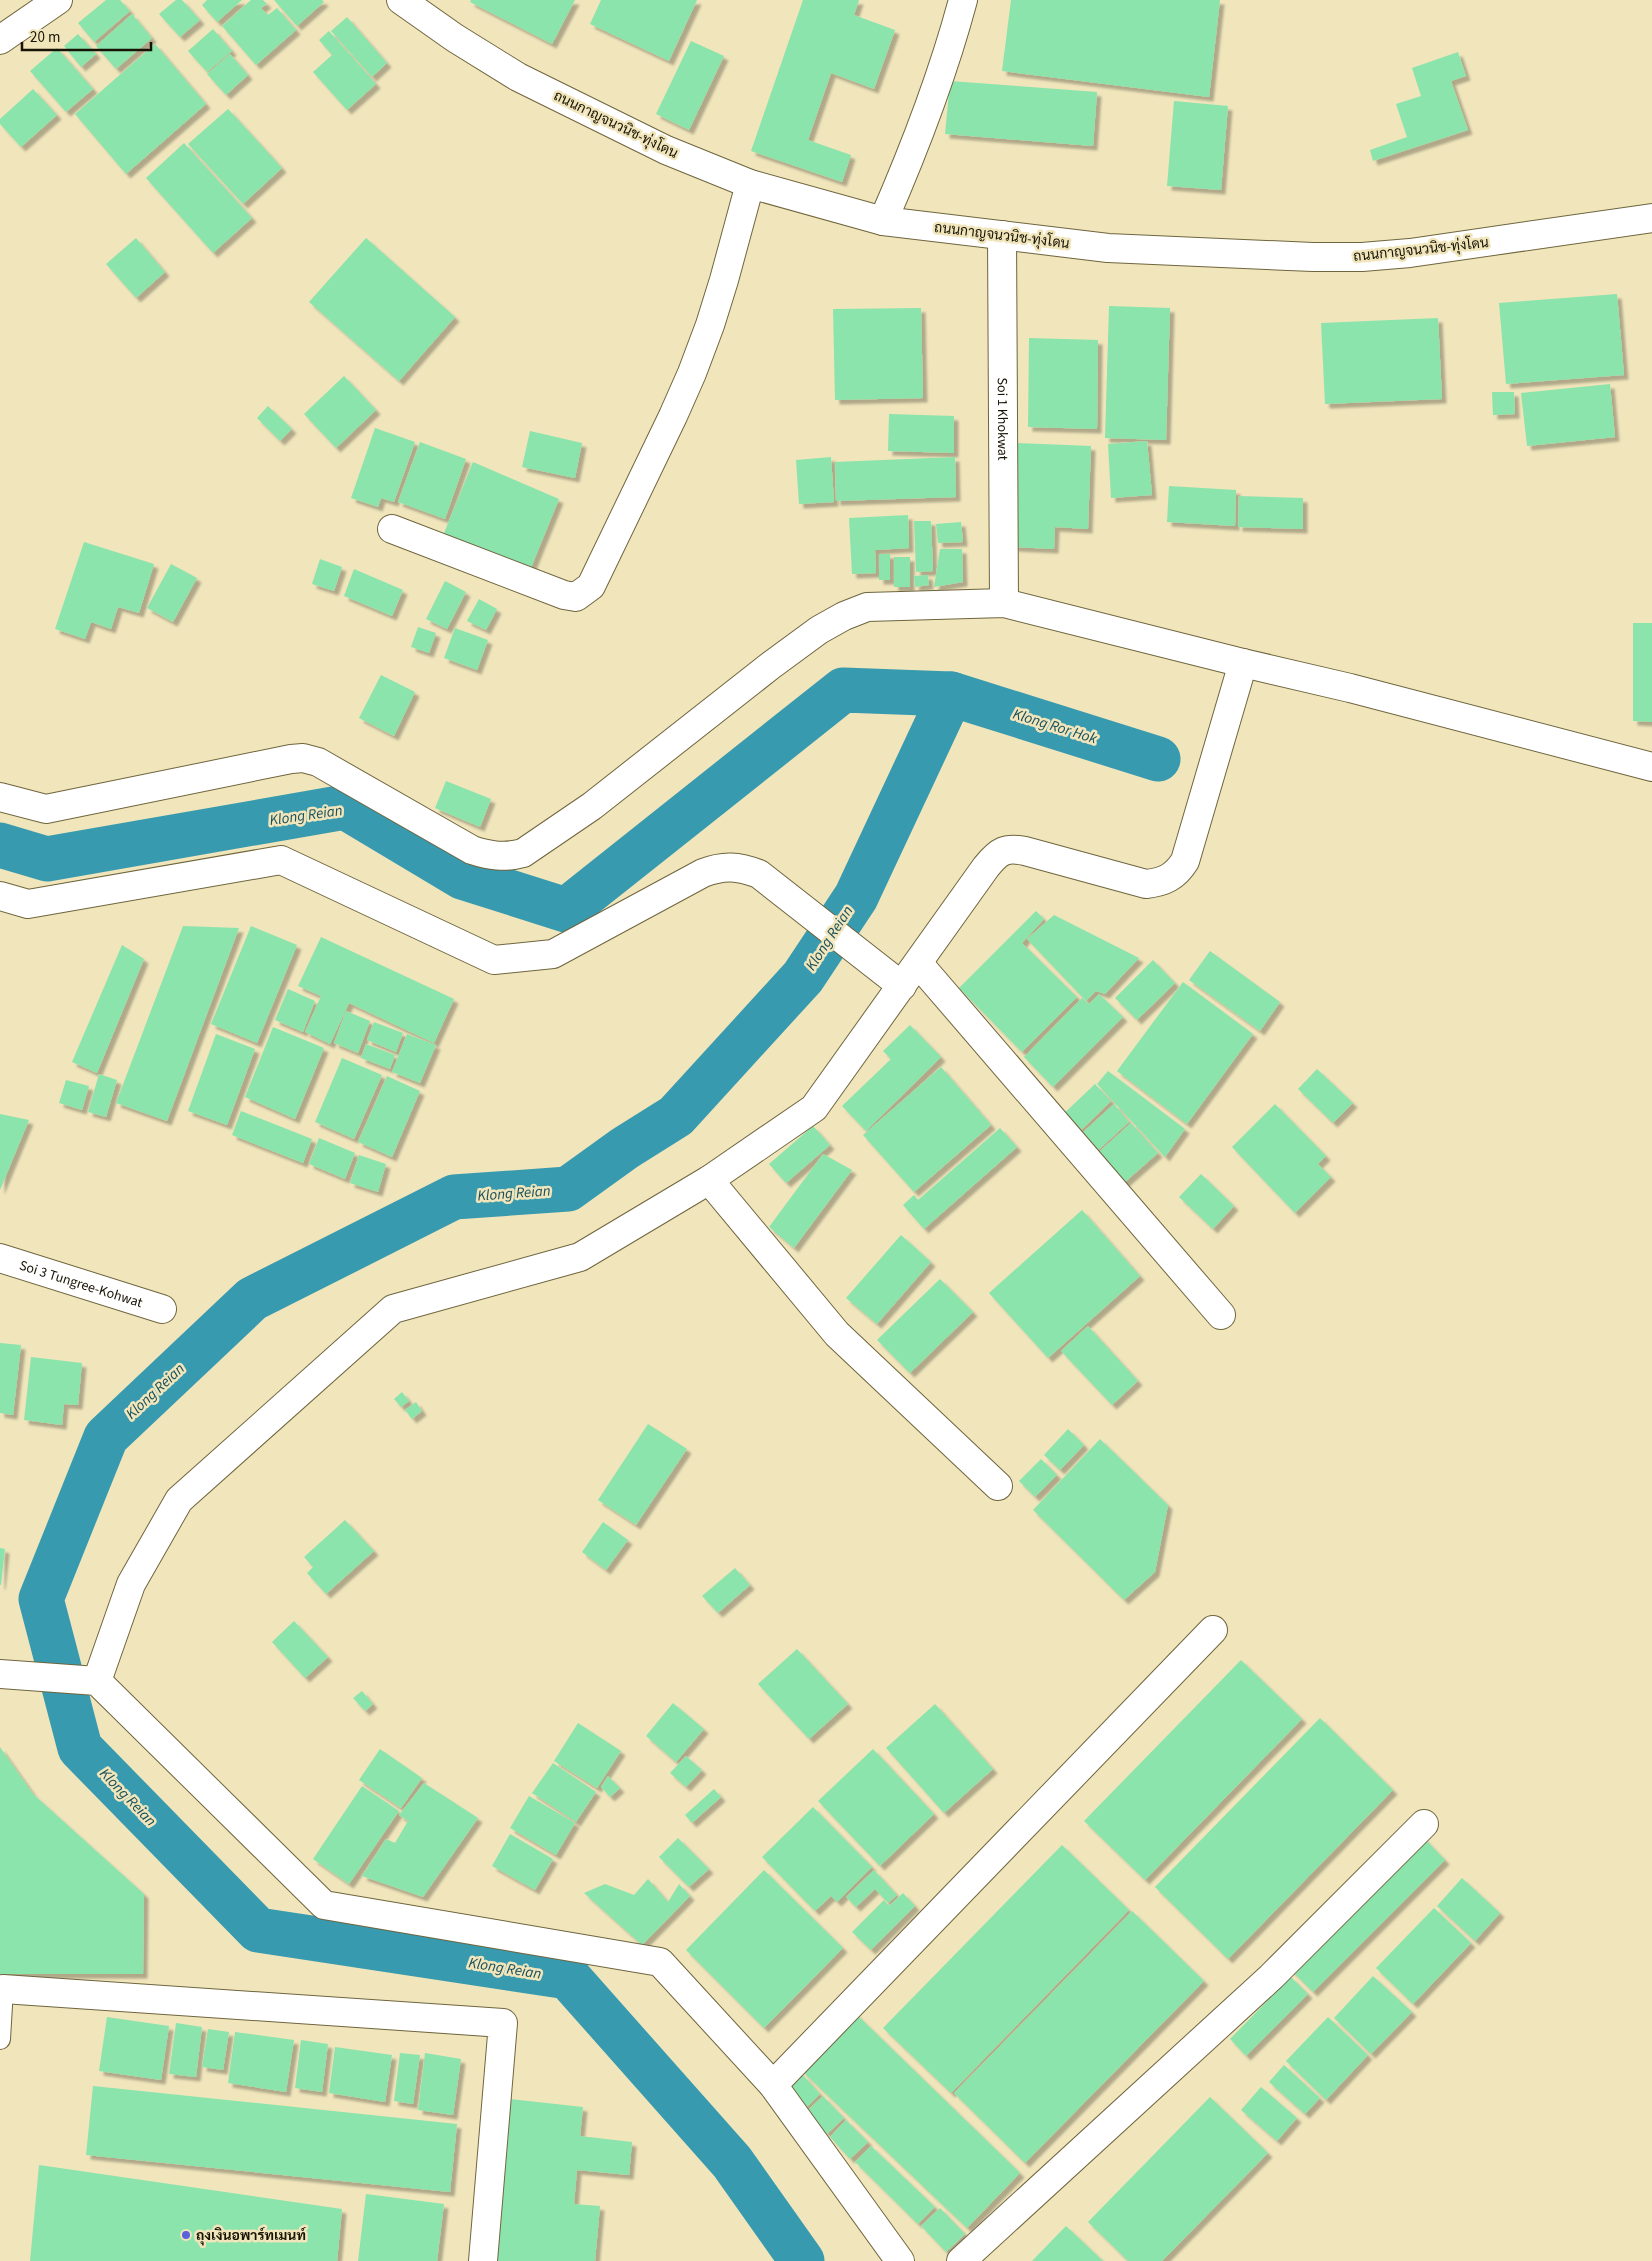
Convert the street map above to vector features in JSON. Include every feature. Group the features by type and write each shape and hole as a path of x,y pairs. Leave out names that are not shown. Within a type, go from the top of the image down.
{"street":[{"path":"0,40 58,0"},
{"name":"ถนนกาญจนวนิช-ทุ่งโดน","path":"402,0 454,38 518,77 666,150 750,184 883,221 1108,248 1313,257 1362,257 1410,253 1652,218"},
{"path":"883,221 907,166 963,0"},
{"path":"392,530 564,595 576,597 591,586 674,416 692,373 716,307 750,184"},
{"name":"Soi 1 Khokwat","path":"1002,235 1004,603"},
{"path":"0,797 46,809 291,758 303,758 318,762 472,850 498,857 512,856 523,853 592,806 770,666 819,630 844,616 867,607 1004,603 1242,664 1350,688 1652,767"},
{"path":"97,1681 132,1584 178,1500 393,1309 580,1257 709,1180 814,1108 986,868 1002,851 1011,849 1025,851 1146,884 1161,883 1179,870 1185,861 1242,664"},
{"path":"0,896 28,904 281,860 494,960 553,954 704,873 729,866 743,867 759,874 902,986"},
{"path":"918,963 1221,1315"},
{"path":"709,1180 837,1334 998,1486"},
{"name":"Soi 3 Tungree-Kohwat","path":"0,1258 162,1309"},
{"path":"773,2085 1213,1630"},
{"path":"0,1674 97,1681 324,1906 660,1962 773,2085 900,2261"},
{"path":"961,2261 1271,1977 1424,1824"},
{"path":"3,1989 503,2023 483,2261"}],"lane":[{"path":"0,2039 3,1989"}],"building":[{"path":"106,0 120,0 130,11 94,42 78,23"},
{"path":"176,0 182,0 200,20 180,37 159,14"},
{"path":"207,0 242,0 217,22 202,5"},
{"path":"251,0 263,0 267,4 261,8 268,15 277,8 296,30 256,65 222,26"},
{"path":"274,0 322,0 324,2 297,26"},
{"path":"471,0 575,0 552,44 470,2"},
{"path":"601,0 697,0 669,61 590,24"},
{"path":"803,0 859,0 854,15 895,30 874,89 831,73 808,140 851,155 842,182 751,151"},
{"path":"1011,0 1220,0 1209,97 1002,71"},
{"path":"132,14 152,38 116,69 96,46"},
{"path":"347,17 387,63 372,77 331,31"},
{"path":"213,29 232,51 207,72 188,51"},
{"path":"329,31 376,84 347,110 313,72 332,55 319,40"},
{"path":"78,34 96,54 81,67 64,46"},
{"path":"691,41 724,56 689,130 656,114"},
{"path":"155,44 206,104 126,174 75,114"},
{"path":"57,48 93,89 66,112 30,71"},
{"path":"1458,52 1466,76 1451,81 1468,130 1373,161 1370,150 1407,137 1396,104 1421,96 1412,68"},
{"path":"230,54 248,75 226,95 207,74"},
{"path":"950,81 1097,92 1093,146 945,134"},
{"path":"33,89 57,115 21,147 0,124 0,119"},
{"path":"1174,101 1228,106 1221,190 1167,186"},
{"path":"228,109 282,168 243,204 188,144"},
{"path":"184,143 252,218 213,253 146,178"},
{"path":"136,238 165,272 136,298 106,264"},
{"path":"366,238 455,317 399,381 309,302"},
{"path":"1617,294 1624,375 1506,384 1499,303"},
{"path":"1109,306 1170,308 1166,440 1105,438"},
{"path":"921,308 923,398 835,400 833,309"},
{"path":"1438,318 1442,399 1325,404 1321,323"},
{"path":"1029,338 1098,340 1097,429 1028,427"},
{"path":"344,376 376,410 336,448 304,414"},
{"path":"1610,384 1615,437 1527,446 1521,393"},
{"path":"1492,392 1514,392 1515,414 1493,415"},
{"path":"268,406 292,429 280,441 257,418"},
{"path":"889,414 954,416 954,453 888,451"},
{"path":"375,428 415,442 394,502 381,498 378,507 351,498"},
{"path":"530,431 582,443 575,478 522,467"},
{"path":"1147,441 1152,495 1111,498 1108,444"},
{"path":"420,442 466,459 445,519 398,502"},
{"path":"1017,443 1091,446 1088,529 1055,527 1054,549 1013,547"},
{"path":"831,457 834,502 799,504 796,460"},
{"path":"955,457 956,497 836,501 835,462"},
{"path":"473,462 559,499 528,575 442,538"},
{"path":"1169,486 1236,490 1235,526 1167,522"},
{"path":"1239,496 1303,498 1303,529 1238,527"},
{"path":"908,515 909,548 875,550 876,573 852,574 849,518"},
{"path":"914,521 931,521 933,571 916,572"},
{"path":"961,522 963,542 938,543 936,524"},
{"path":"84,542 154,564 139,613 118,607 111,629 91,622 85,639 55,629"},
{"path":"940,549 962,549 963,582 934,587"},
{"path":"879,554 890,554 890,580 879,580"},
{"path":"894,557 910,557 910,587 894,587"},
{"path":"320,559 342,567 334,591 312,584"},
{"path":"171,564 197,578 173,622 147,608"},
{"path":"354,569 403,590 392,616 344,596"},
{"path":"928,575 929,585 915,587 914,576"},
{"path":"445,581 466,592 447,629 426,619"},
{"path":"479,599 497,609 486,630 467,621"},
{"path":"1633,623 1652,623 1652,722 1633,721"},
{"path":"418,627 436,633 429,653 411,647"},
{"path":"455,628 488,640 477,670 444,658"},
{"path":"381,675 415,692 394,736 359,718"},
{"path":"446,781 491,799 480,827 435,808"},
{"path":"1036,911 1044,919 1022,943 1077,997 1022,1052 959,988"},
{"path":"1054,915 1139,958 1105,994 1096,991 1086,1001 1027,939"},
{"path":"183,926 239,928 167,1121 116,1103"},
{"path":"251,926 297,945 257,1043 211,1024"},
{"path":"321,937 454,999 434,1043 349,1003 330,1044 305,1032 321,996 298,986"},
{"path":"122,945 144,959 97,1073 72,1062"},
{"path":"1210,951 1280,1002 1260,1031 1189,980"},
{"path":"1153,960 1175,983 1137,1020 1115,998"},
{"path":"1183,982 1253,1034 1187,1124 1117,1071"},
{"path":"288,989 315,1001 303,1032 275,1020"},
{"path":"1099,994 1123,1017 1053,1087 1024,1057 1082,998 1089,1004"},
{"path":"346,1011 370,1021 358,1053 334,1043"},
{"path":"374,1022 403,1033 396,1052 367,1040"},
{"path":"910,1025 941,1057 866,1131 842,1106 891,1059 883,1051"},
{"path":"273,1027 324,1048 295,1119 245,1097"},
{"path":"216,1034 255,1049 227,1125 188,1111"},
{"path":"407,1034 436,1045 420,1083 392,1072"},
{"path":"366,1044 395,1055 390,1069 361,1058"},
{"path":"342,1058 382,1075 354,1139 315,1122"},
{"path":"941,1067 991,1125 914,1192 863,1135"},
{"path":"1317,1069 1353,1103 1333,1123 1298,1089"},
{"path":"1108,1071 1185,1129 1165,1157 1097,1084"},
{"path":"99,1074 117,1080 106,1117 88,1112"},
{"path":"387,1076 420,1091 392,1157 358,1142"},
{"path":"66,1080 89,1086 82,1110 59,1103"},
{"path":"1095,1084 1111,1101 1073,1138 1056,1121"},
{"path":"1114,1104 1129,1122 1096,1152 1080,1135"},
{"path":"1275,1104 1326,1156 1318,1164 1331,1177 1295,1213 1232,1147"},
{"path":"241,1111 312,1139 303,1163 232,1135"},
{"path":"0,1114 29,1120 0,1190"},
{"path":"1131,1123 1158,1153 1117,1189 1091,1159"},
{"path":"813,1126 830,1145 786,1183 769,1164"},
{"path":"1000,1128 1017,1147 924,1229 903,1205 914,1195 918,1200"},
{"path":"319,1138 355,1153 345,1179 309,1164"},
{"path":"823,1154 852,1170 794,1248 769,1227"},
{"path":"359,1155 386,1164 378,1192 350,1183"},
{"path":"1201,1174 1234,1206 1213,1229 1179,1197"},
{"path":"1082,1210 1140,1276 1048,1358 989,1293"},
{"path":"901,1235 931,1262 877,1324 846,1298"},
{"path":"940,1279 973,1312 910,1373 877,1340"},
{"path":"1088,1326 1138,1381 1112,1405 1061,1351"},
{"path":"0,1343 21,1345 13,1415 0,1413"},
{"path":"31,1357 82,1363 78,1405 64,1404 62,1425 24,1420"},
{"path":"402,1392 409,1401 401,1407 394,1399"},
{"path":"416,1402 422,1411 412,1419 405,1410"},
{"path":"648,1424 687,1449 636,1525 598,1500"},
{"path":"1068,1429 1084,1445 1060,1470 1044,1455"},
{"path":"1100,1439 1168,1505 1155,1572 1124,1600 1033,1510"},
{"path":"1041,1459 1057,1475 1035,1497 1019,1481"},
{"path":"345,1520 374,1551 326,1594 307,1573 313,1567 304,1557"},
{"path":"603,1522 628,1540 606,1570 582,1552"},
{"path":"0,1548 5,1549 1,1585 0,1585"},
{"path":"735,1568 750,1585 718,1613 702,1596"},
{"path":"294,1621 328,1657 305,1678 272,1642"},
{"path":"797,1649 848,1704 809,1739 758,1684"},
{"path":"1241,1660 1302,1719 1145,1880 1084,1821"},
{"path":"362,1691 373,1704 365,1711 353,1698"},
{"path":"673,1703 704,1729 676,1762 646,1736"},
{"path":"935,1704 993,1769 944,1813 886,1748"},
{"path":"1320,1718 1393,1790 1228,1959 1155,1887"},
{"path":"578,1723 621,1751 597,1788 554,1761"},
{"path":"0,1747 33,1794 144,1894 143,1974 0,1974"},
{"path":"380,1749 422,1778 401,1808 359,1780"},
{"path":"873,1749 934,1814 880,1866 818,1801"},
{"path":"686,1756 702,1770 686,1787 670,1773"},
{"path":"553,1763 596,1792 576,1822 532,1793"},
{"path":"608,1776 620,1788 610,1797 601,1787"},
{"path":"424,1783 478,1818 423,1897 362,1876 386,1839 395,1843 408,1821 399,1815"},
{"path":"362,1786 399,1811 349,1884 313,1859"},
{"path":"714,1789 721,1797 692,1823 685,1815"},
{"path":"529,1796 575,1823 556,1855 510,1828"},
{"path":"813,1807 872,1867 837,1902 831,1896 815,1911 762,1857"},
{"path":"510,1834 553,1859 535,1890 492,1866"},
{"path":"1421,1835 1445,1860 1313,1992 1289,1968"},
{"path":"678,1838 709,1869 689,1887 659,1857"},
{"path":"1062,1845 1129,1910 951,2093 883,2028"},
{"path":"764,1870 843,1948 764,2028 686,1950"},
{"path":"874,1870 897,1895 888,1903 875,1889 856,1907 846,1897"},
{"path":"1462,1878 1500,1913 1475,1941 1437,1906"},
{"path":"648,1879 668,1902 679,1884 690,1896 642,1945 584,1893 605,1884 634,1895"},
{"path":"903,1893 915,1906 871,1950 852,1932 884,1900 889,1906"},
{"path":"1434,1908 1471,1943 1413,2004 1376,1968"},
{"path":"1132,1911 1204,1981 1025,2163 954,2093"},
{"path":"1373,1976 1412,2012 1371,2054 1334,2018"},
{"path":"1291,1977 1308,1994 1246,2056 1230,2039"},
{"path":"855,2013 1020,2173 967,2228 801,2070"},
{"path":"107,2017 169,2026 161,2080 99,2071"},
{"path":"1328,2017 1368,2055 1326,2100 1286,2061"},
{"path":"176,2023 202,2027 196,2077 169,2074"},
{"path":"208,2029 229,2032 223,2070 202,2067"},
{"path":"235,2032 294,2040 286,2092 228,2083"},
{"path":"301,2040 328,2044 322,2092 295,2088"},
{"path":"335,2047 392,2055 385,2102 329,2093"},
{"path":"400,2053 420,2055 413,2104 394,2101"},
{"path":"425,2053 461,2059 453,2115 418,2110"},
{"path":"1284,2065 1320,2098 1305,2114 1269,2082"},
{"path":"803,2075 820,2094 806,2108 789,2089"},
{"path":"93,2086 457,2124 450,2192 86,2155"},
{"path":"1261,2087 1297,2118 1277,2141 1241,2110"},
{"path":"823,2096 844,2118 827,2134 806,2112"},
{"path":"1210,2097 1268,2153 1162,2261 1128,2261 1088,2222"},
{"path":"510,2099 583,2107 580,2136 632,2142 629,2175 577,2170 574,2204 600,2206 595,2261 494,2261"},
{"path":"846,2120 868,2142 850,2159 830,2137"},
{"path":"871,2146 935,2207 918,2224 855,2162"},
{"name":"ถุงเงินอพาร์ทเมนท์","path":"39,2165 342,2209 337,2261 30,2261"},
{"path":"366,2194 444,2204 437,2261 358,2261"},
{"path":"940,2208 965,2234 946,2252 921,2226"},
{"path":"1066,2226 1103,2261 1032,2261"}],"waterway":[{"name":"Klong Reian","path":"0,845 47,859 345,807 462,877 566,910 843,690 951,694 1158,759"},
{"name":"Klong Reian","path":"802,2261 732,2162 568,1977 258,1930 80,1748 41,1599 106,1437 252,1299 454,1197 568,1189 625,1148 676,1116 803,977 856,897 951,694"}],"place":[{"name":"ถุงเงินอพาร์ทเมนท์","path":"186,2235"}],"water label":[{"name":"Klong Ror Hok","path":"1055,726"}]}
